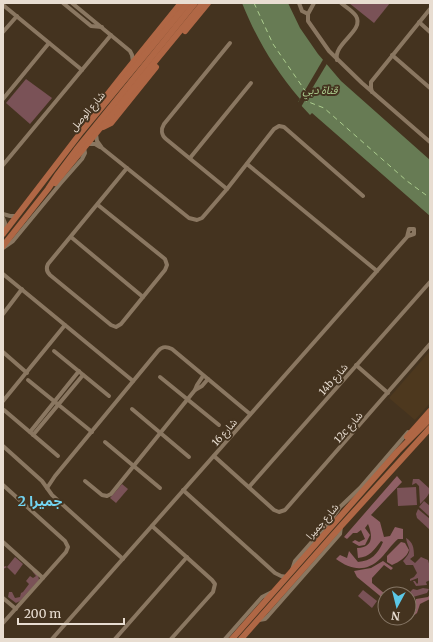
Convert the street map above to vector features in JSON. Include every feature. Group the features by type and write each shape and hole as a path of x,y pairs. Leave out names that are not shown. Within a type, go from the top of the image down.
{"main road":[{"path":"82,132 90,116 181,3"},
{"name":"شارع الوصل","path":"4,232 82,132 188,3"},
{"name":"شارع الوصل","path":"3,247 76,150 195,3"},
{"name":"شارع الوصل","path":"48,189 61,177 203,3"},
{"path":"101,128 111,123 208,3"},
{"path":"398,450 406,438 430,411"},
{"name":"شارع جميرا","path":"232,639 398,450 430,419"},
{"name":"شارع جميرا","path":"241,639 430,428"},
{"path":"412,448 430,435"},
{"path":"250,639 252,628"}],"street":[{"path":"63,3 91,26 102,28"},
{"path":"72,3 130,51 133,62"},
{"path":"314,3 310,7 307,18 309,24 329,51 362,83 430,142"},
{"path":"337,60 337,50 355,29 357,22 356,15 341,3"},
{"path":"3,4 82,70"},
{"path":"299,4 304,8 310,7"},
{"path":"299,4 302,10 308,14"},
{"path":"372,92 370,86 371,82 430,9"},
{"path":"3,32 17,16"},
{"path":"419,22 430,32"},
{"path":"3,165 5,159 111,35"},
{"path":"3,98 49,43"},
{"path":"227,189 166,139 162,133 164,124 230,43"},
{"path":"329,51 337,50"},
{"path":"130,51 141,52"},
{"path":"392,55 430,88"},
{"path":"362,83 371,82"},
{"path":"190,158 251,83"},
{"path":"86,146 95,144 102,148 189,218 197,220 202,218 227,189 272,132 280,128 286,129 363,196"},
{"path":"96,134 97,141 102,148"},
{"name":"شارع الوصل","path":"3,247 13,242 62,181 73,170 83,157 86,146"},
{"path":"247,164 377,271"},
{"path":"98,204 165,259 167,263 166,268 143,297 121,324 116,327 111,325 60,284 49,274 47,269 48,264 127,168"},
{"path":"3,214 17,216"},
{"path":"3,218 5,223 4,232"},
{"name":"شارع 16","path":"52,639 408,236"},
{"path":"71,237 143,297"},
{"path":"3,274 133,381"},
{"name":"14b شارع","path":"249,487 430,282"},
{"path":"3,314 23,290"},
{"path":"3,401 66,325"},
{"name":"12c شارع","path":"249,487 274,510 282,512 430,344"},
{"path":"46,486 158,351 163,347 169,347 250,414"},
{"path":"54,351 109,396"},
{"path":"3,352 27,373"},
{"path":"356,365 388,393"},
{"path":"31,433 54,402 81,373"},
{"path":"31,433 58,405 81,373"},
{"path":"85,481 102,495 107,496 111,494 188,400 203,376"},
{"path":"160,377 219,425"},
{"path":"195,390 202,386 208,379"},
{"path":"28,380 92,432"},
{"path":"183,490 275,573 281,576 289,575 295,561 331,520 338,509 360,488 388,454 430,408"},
{"path":"132,409 189,457"},
{"path":"4,410 58,456"},
{"path":"105,442 160,488"},
{"path":"3,446 46,486 52,495 123,559"},
{"path":"214,456 249,487"},
{"path":"3,485 65,541 68,547 66,552 3,623"},
{"path":"152,526 214,582 215,587 213,592 171,639"},
{"path":"3,542 43,578"},
{"path":"115,639 187,557"},
{"path":"275,573 279,586"},
{"path":"225,639 262,597 274,592"},
{"path":"3,598 16,609"}],"shaded area":[{"path":"349,3 390,3 374,23"},
{"path":"26,79 52,98 30,124 6,103"},
{"path":"430,351 430,403 415,420 389,398"},
{"path":"397,476 402,482 371,515 380,522 384,537 390,536 395,527 403,529 403,539 398,539 381,558 370,566 364,568 347,566 336,559 340,555 347,558 349,551 358,562 363,561 374,556 379,550 383,542 381,541 369,555 358,558 357,548 369,544 371,533 368,524 365,528 370,535 365,545 359,546 352,542 355,540 359,542 365,539 361,530 357,533 353,533 347,539 344,537"},
{"path":"413,479 419,479 430,489 428,495 420,504 419,486 416,483 412,485"},
{"path":"122,484 128,489 116,503 110,498"},
{"path":"416,487 417,505 398,506 397,488"},
{"path":"424,501 430,506 430,517 419,507"},
{"path":"418,509 430,519 430,530 417,518 416,514"},
{"path":"406,538 412,543 413,548 414,556 410,559 415,563 421,557 428,560 430,567 430,580 426,582 427,585 416,586 413,581 417,584 418,578 410,581 410,579 417,573 413,565 406,565 403,561 409,550"},
{"path":"401,542 405,543 409,550 402,559 392,565 387,562 387,556"},
{"path":"15,557 23,564 15,575 7,567"},
{"path":"383,561 393,568 391,570 384,565 372,578 372,583 377,587 377,593 357,577 354,571 371,568"},
{"path":"32,571 38,574 39,580 20,601 16,603 8,597 9,592 12,592 15,598 20,597 21,593 29,584 26,581 30,576 33,578 36,576"},
{"path":"423,588 429,589 427,593 417,596 417,590"},
{"path":"363,590 377,601 372,608 358,596"},
{"path":"430,594 430,599 420,604 417,613 417,599 428,597"}],"water":[{"name":"قناة دبي","path":"242,3 288,3 300,28 318,54 341,81 430,160 430,216 312,113 310,115 298,102 300,99 282,76 267,53"}],"pier":[{"path":"324,58 328,62 301,107 297,104"}],"ferry route":[{"path":"254,3 273,44 306,92 306,101 324,108 407,181 430,198"}],"district":[{"name":"جميرا 2","path":"40,501"}]}
